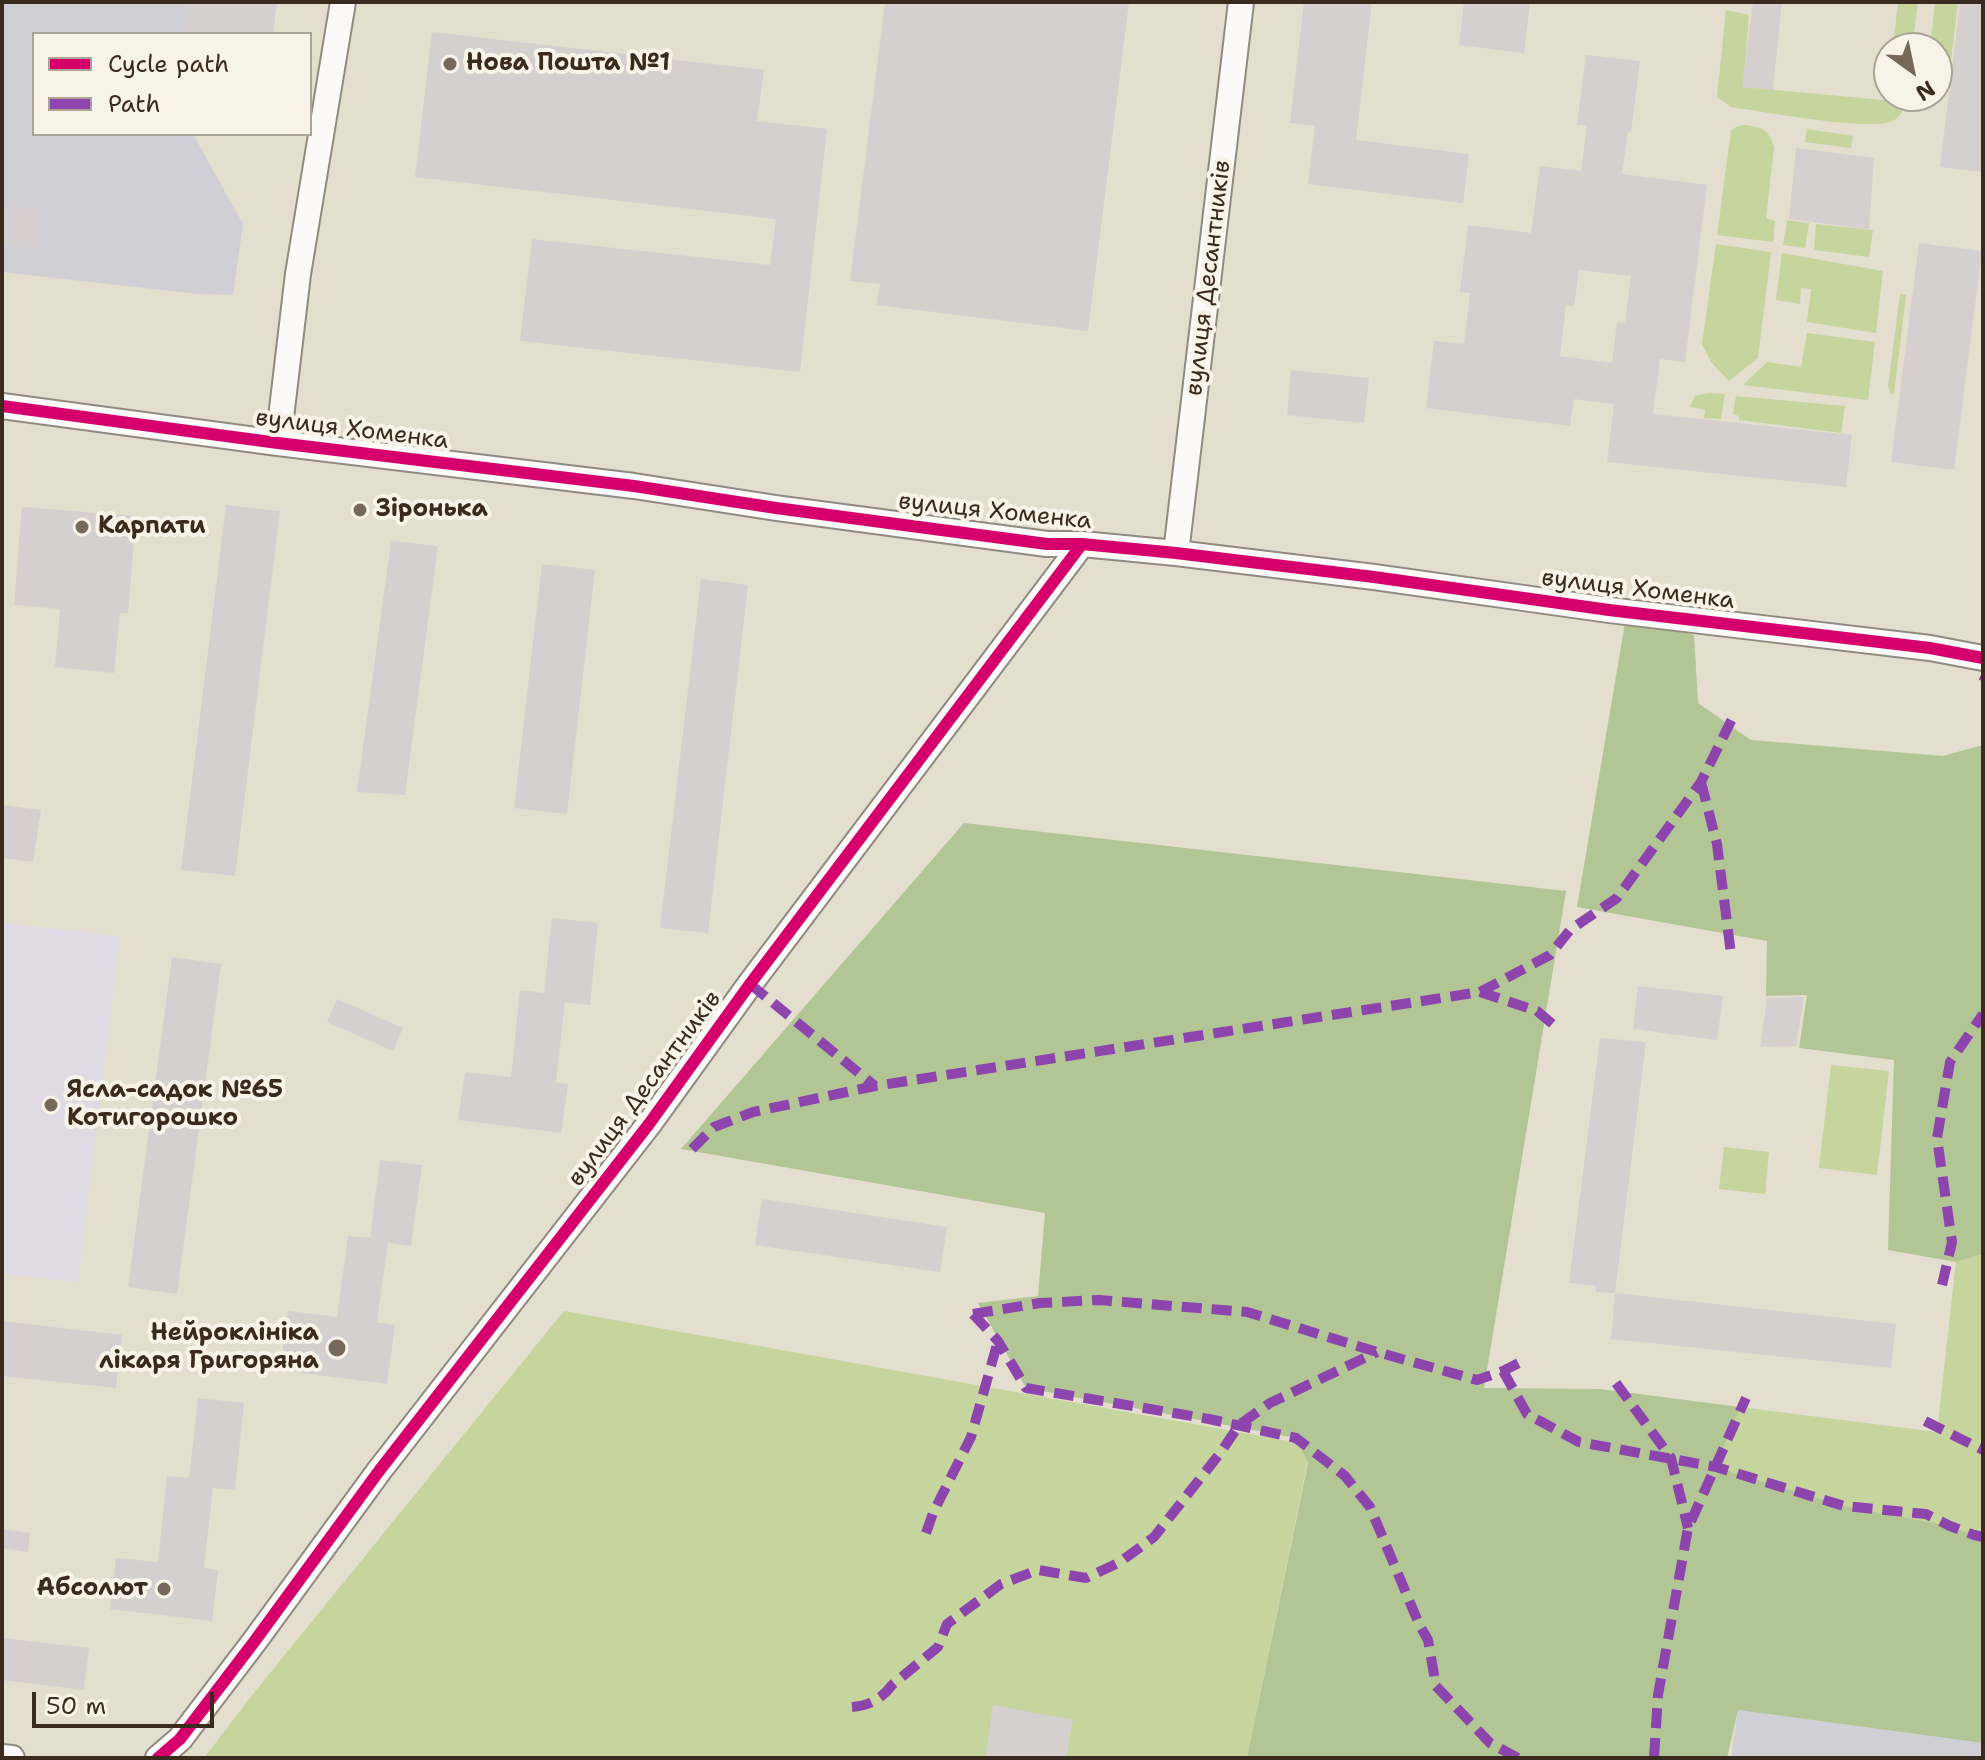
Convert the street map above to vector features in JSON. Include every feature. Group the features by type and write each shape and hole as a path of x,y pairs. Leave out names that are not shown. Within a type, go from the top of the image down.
{"street":[{"path":"278,443 298,274 343,2"},
{"name":"вулиця Десантників","path":"1176,553 1241,2"},
{"name":"вулиця Хоменка","path":"2,406 634,486 1047,544 1082,544 1176,553 1374,577 1609,610 1930,648 1983,658"},
{"name":"вулиця Десантників","path":"158,1758 180,1739 379,1471 649,1124 750,984 1082,544"},
{"path":"2,1757 12,1758"}],"shaded area":[{"path":"2,2 190,2 186,32 32,32 32,136 194,136 243,224 233,295 198,294 2,272"},
{"name":"Ясла-садок №65 Котигорошко","path":"2,923 120,936 78,1282 2,1274"},
{"path":"1738,1710 1983,1743 1983,1758 1731,1758"}],"green space":[{"path":"1898,2 1918,2 1914,32 1895,32"},
{"path":"1935,2 1958,2 1953,44 1953,32 1932,32"},
{"path":"1726,10 1749,15 1743,87 1873,99 1873,112 1901,112 1892,121 1862,124 1731,107 1717,97"},
{"path":"1743,125 1764,130 1774,148 1766,218 1775,221 1773,242 1717,235 1731,131"},
{"path":"1807,129 1853,136 1851,148 1805,142"},
{"path":"1787,220 1809,223 1805,248 1783,245"},
{"path":"1816,224 1873,230 1869,257 1814,250"},
{"path":"1716,244 1771,252 1758,358 1729,381 1711,362 1702,344"},
{"path":"1782,253 1883,271 1876,333 1807,322 1811,289 1801,288 1800,304 1776,300"},
{"path":"1900,294 1906,295 1894,394 1891,394 1888,386"},
{"path":"1807,333 1875,342 1868,400 1743,385 1767,362 1801,367"},
{"path":"1725,394 1721,419 1704,418 1705,410 1690,407 1695,396"},
{"path":"1736,396 1845,406 1841,433 1739,420 1739,416 1733,414"},
{"path":"1625,623 1674,629 1694,635 1698,703 1751,740 1943,756 1983,745 1983,1254 1956,1262 1888,1250 1894,1060 1799,1048 1807,995 1766,996 1767,941 1577,907"},
{"path":"964,823 1566,891 1484,1388 1600,1389 1740,1407 1716,1467 1844,1506 1950,1526 1983,1537 1983,1743 1738,1710 1727,1758 1247,1758 1308,1463 1296,1438 1026,1388 978,1303 1038,1296 1045,1213 681,1149"},
{"path":"1831,1065 1889,1071 1877,1175 1819,1168"},
{"path":"1724,1147 1769,1152 1765,1194 1719,1189"},
{"path":"1983,1254 1983,1537 1950,1526 1844,1506 1716,1467 1740,1407 1937,1432 1956,1262"},
{"path":"564,1311 1311,1445 1247,1758 204,1758"}],"building":[{"path":"190,2 277,2 273,32 186,32"},
{"path":"885,2 1129,2 1088,331 877,305 880,284 850,281"},
{"path":"1304,2 1372,2 1356,140 1469,154 1463,203 1308,184 1315,126 1290,123"},
{"path":"1464,2 1530,2 1524,53 1459,45"},
{"path":"1753,2 1782,2 1773,90 1742,87"},
{"path":"1960,2 1983,2 1983,172 1940,167 1947,112 1953,112 1953,60"},
{"path":"432,32 764,70 757,121 827,129 800,372 520,341 532,239 770,265 776,219 415,177"},
{"path":"1586,55 1640,61 1622,174 1707,185 1685,362 1660,359 1653,414 1852,435 1846,487 1607,462 1614,404 1574,399 1570,426 1426,408 1434,341 1464,344 1470,293 1460,292 1468,225 1531,233 1540,166 1581,171 1587,126 1577,125","holes":["1579,270 1631,276 1625,323 1617,322 1612,363 1560,356 1566,305 1574,306"]},
{"path":"1796,148 1874,158 1869,229 1789,219"},
{"path":"2,206 40,211 36,249 2,245"},
{"path":"1919,243 1982,251 1954,470 1891,462"},
{"path":"1291,370 1369,378 1364,423 1287,415"},
{"path":"226,505 280,511 235,876 181,870"},
{"path":"22,507 136,516 128,614 120,613 114,673 55,667 60,609 14,605"},
{"path":"391,541 438,546 405,795 357,792"},
{"path":"542,564 595,570 567,814 514,808"},
{"path":"701,579 748,585 708,933 660,928"},
{"path":"2,805 41,810 33,862 2,858"},
{"path":"552,918 598,923 590,1005 565,1002 556,1083 568,1084 561,1133 458,1120 465,1072 511,1077 520,990 544,993"},
{"path":"172,957 221,964 177,1294 128,1287"},
{"path":"1638,986 1723,996 1717,1040 1633,1029"},
{"path":"1804,997 1796,1046 1760,1047 1767,998"},
{"path":"337,999 403,1028 393,1051 327,1022"},
{"path":"1600,1038 1646,1042 1615,1293 1596,1292 1595,1286 1569,1283"},
{"path":"380,1160 422,1165 411,1246 388,1243 377,1322 395,1325 387,1384 280,1370 288,1311 337,1317 348,1236 370,1238"},
{"path":"762,1199 947,1227 940,1272 755,1245"},
{"path":"1615,1293 1896,1324 1891,1368 1611,1339"},
{"path":"2,1321 122,1335 116,1388 2,1376"},
{"path":"198,1398 244,1403 235,1490 213,1488 204,1568 218,1570 212,1621 110,1609 116,1558 158,1562 167,1476 189,1478"},
{"path":"2,1529 30,1533 28,1552 2,1548"},
{"path":"2,1638 89,1648 84,1690 2,1680"},
{"path":"993,1705 1073,1720 1066,1758 985,1758"}],"marked path":[{"path":"692,1149 714,1127 753,1112 875,1086 1480,992 1550,955 1570,930 1617,898 1701,782 1732,719"},
{"path":"1701,782 1717,844 1731,954"},
{"path":"750,984 875,1086"},
{"path":"1480,992 1537,1011 1555,1026"},
{"path":"1942,1285 1952,1242 1937,1138 1950,1062 1983,1014"},
{"path":"973,1314 1040,1303 1099,1300 1247,1312 1477,1380 1521,1362"},
{"path":"973,1314 998,1341 1026,1388 1209,1419 1296,1438 1345,1476 1370,1507 1428,1640 1436,1686 1490,1743 1518,1758"},
{"path":"926,1533 971,1437 998,1341"},
{"path":"852,1707 869,1703 884,1694 938,1647 947,1624 1001,1584 1038,1570 1086,1578 1120,1562 1154,1537 1239,1425 1270,1403 1377,1352"},
{"path":"1503,1371 1527,1414 1579,1442 1716,1467 1844,1506 1926,1514 1983,1537"},
{"path":"1616,1383 1671,1458 1688,1528"},
{"path":"1654,1758 1658,1695 1688,1528 1746,1398"},
{"path":"1925,1421 1983,1450"}],"cycle path":[{"path":"2,406 634,486 1047,544 1082,544 1176,553 1374,577 1609,610 1930,648 1983,658"},
{"path":"158,1758 180,1739 379,1471 649,1124 750,984 1082,544"}],"place":[{"name":"Нова Пошта №1","path":"450,64"},
{"name":"Зіронька","path":"360,510"},
{"name":"Карпати","path":"82,527"},
{"name":"Ясла-садок №65 Котигорошко","path":"51,1105"},
{"name":"Нейроклініка лікаря Григоряна","path":"337,1348"},
{"name":"Абсолют","path":"164,1589"}]}
